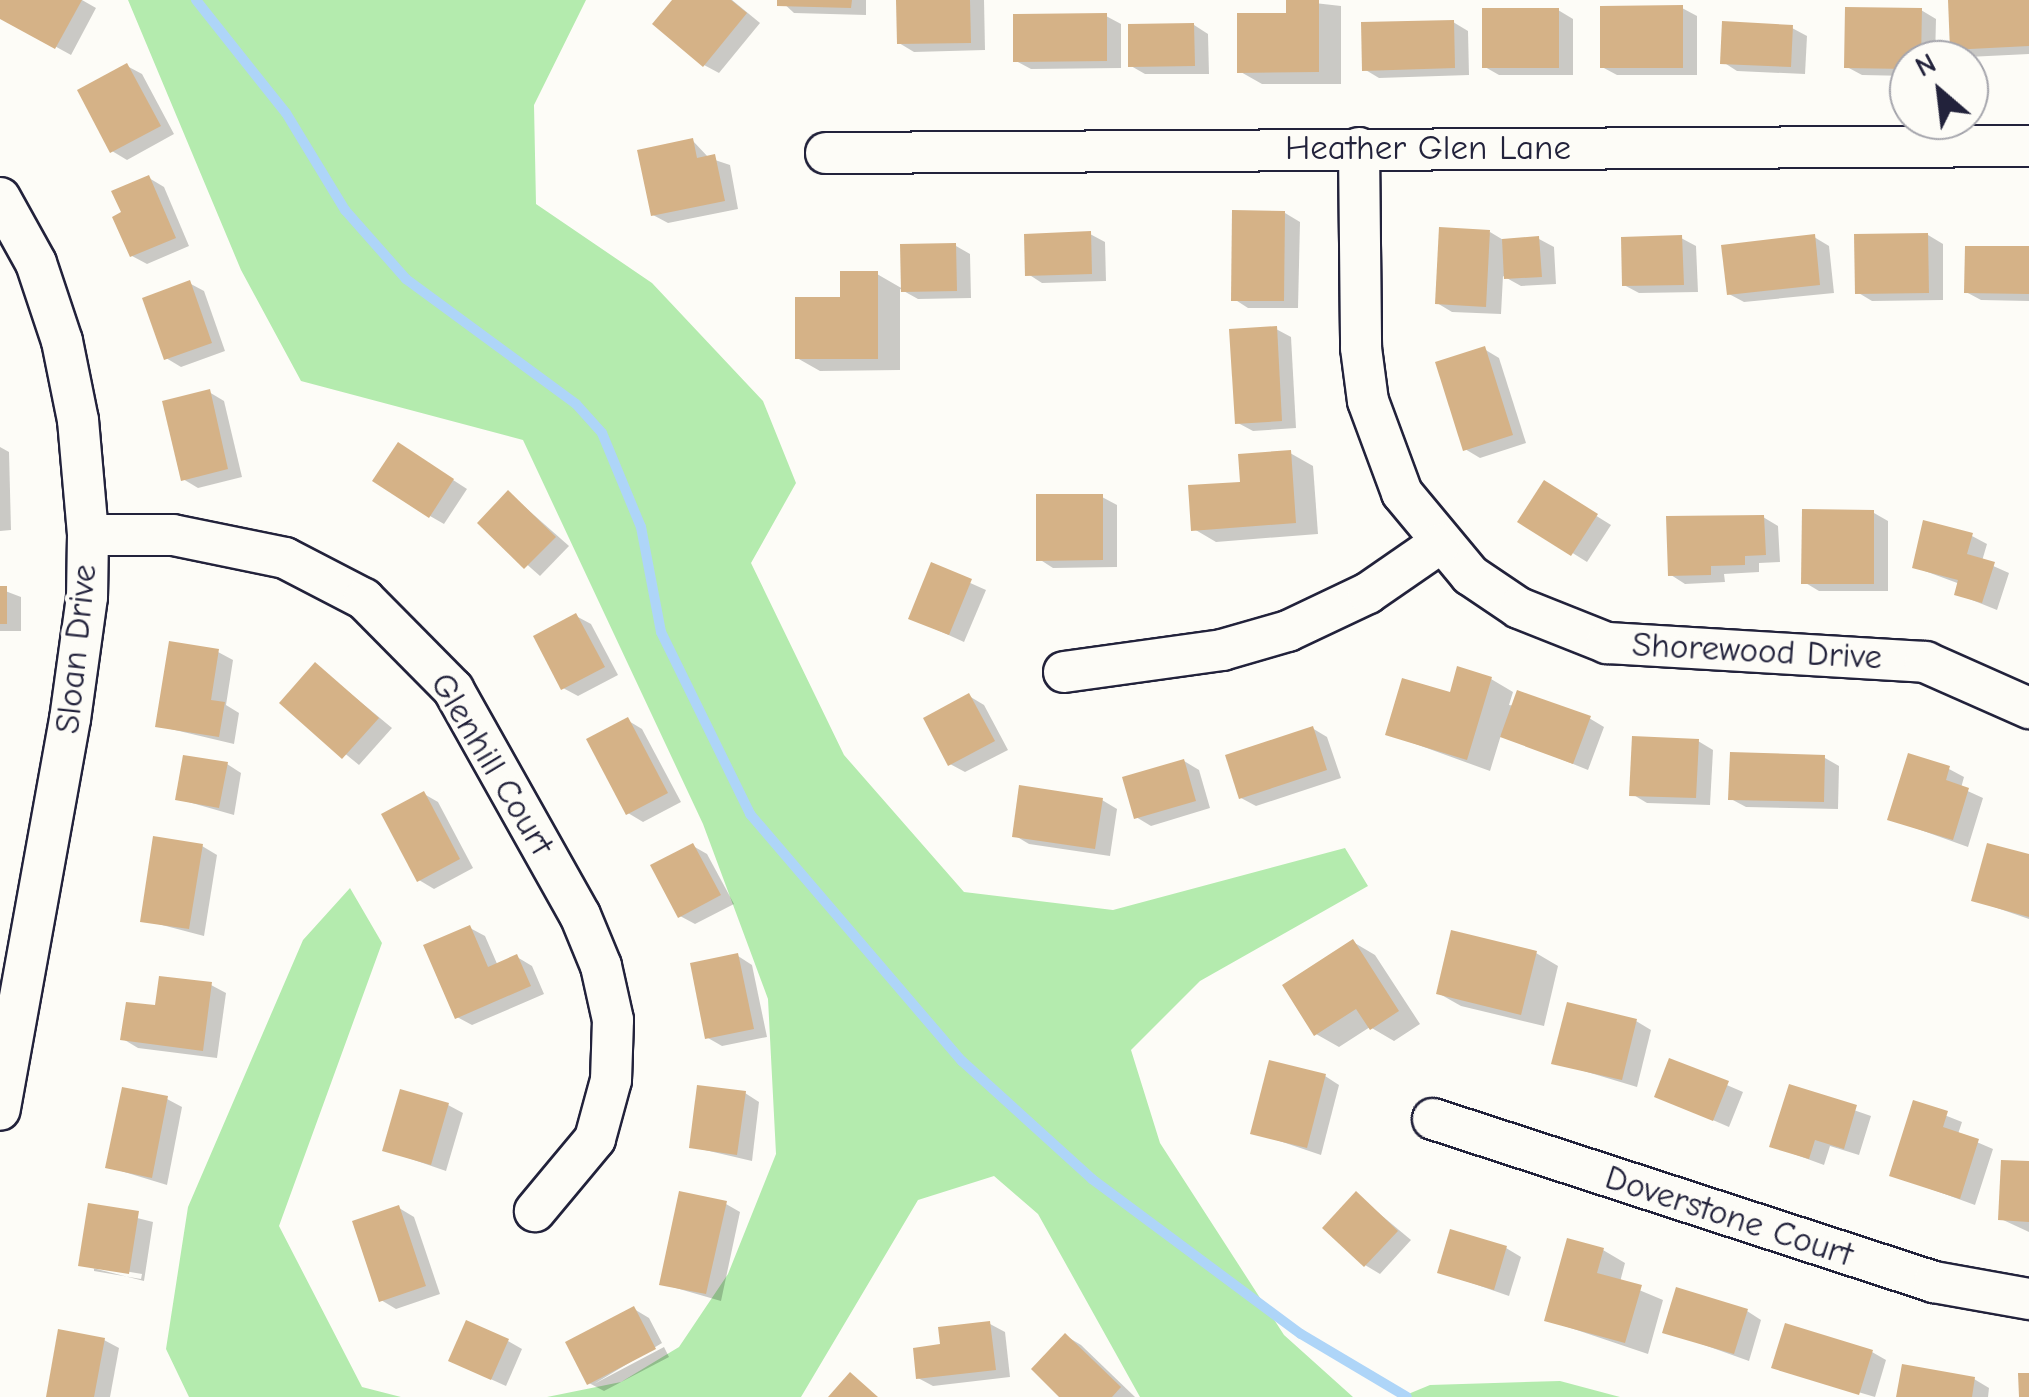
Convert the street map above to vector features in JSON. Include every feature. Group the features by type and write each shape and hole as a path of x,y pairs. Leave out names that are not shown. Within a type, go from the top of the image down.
{"street":[{"name":"Heather Glen Lane","path":"826,153 2029,146"},
{"name":"Shorewood Drive","path":"1359,148 1360,348 1368,401 1402,493 1439,544 1519,608 1606,643 1666,651 1841,652 1925,662 2029,708"},
{"name":"Sloan Drive","path":"0,198 36,263 62,340 78,420 88,535 87,597 70,718 0,1110"},
{"name":"Glenhill Court","path":"88,535 188,537 285,558 364,599 406,635 453,689 580,915 602,966 612,1020 611,1080 594,1140 535,1211"},
{"path":"1064,672 1222,650 1288,632 1368,593 1439,544"},
{"name":"Doverstone Court","path":"1432,1119 1934,1282 2029,1300"}],"green space":[{"path":"128,0 586,0 534,105 536,204 652,283 763,401 796,483 751,563 844,755 964,892 1113,910 1345,848 1368,886 1200,981 1131,1050 1160,1143 1284,1335 1353,1397 1140,1397 1038,1214 994,1176 918,1200 801,1397 547,1397 621,1382 679,1347 728,1274 776,1154 768,999 703,824 523,440 301,381 241,270"},
{"path":"350,888 382,943 279,1226 362,1387 401,1397 189,1397 166,1349 188,1207 303,940"},
{"path":"1560,1381 1620,1397 1401,1397 1430,1385"}],"building":[{"path":"0,0 82,0 55,49 0,19"},
{"path":"672,0 731,0 747,13 703,67 652,24"},
{"path":"777,0 852,0 851,8 777,6"},
{"path":"896,0 970,0 971,43 897,44"},
{"path":"1286,0 1319,0 1319,72 1237,73 1237,13 1286,13"},
{"path":"1948,0 2029,0 2029,46 1989,48 1989,40 1950,40"},
{"path":"1683,5 1683,68 1600,68 1600,6"},
{"path":"1845,7 1922,8 1921,40 1889,40 1889,69 1844,68"},
{"path":"1482,8 1559,8 1559,68 1482,68"},
{"path":"1107,13 1107,61 1013,62 1013,14"},
{"path":"1454,20 1455,68 1362,71 1361,22"},
{"path":"1722,21 1793,25 1791,67 1720,64"},
{"path":"1194,23 1195,66 1128,67 1128,24"},
{"path":"127,63 161,126 110,153 77,90"},
{"path":"693,138 697,158 715,154 725,201 651,216 637,150"},
{"path":"149,175 176,238 130,257 112,217 121,212 111,191"},
{"path":"1232,210 1285,211 1284,301 1231,301"},
{"path":"1439,227 1490,230 1486,307 1435,304"},
{"path":"1091,231 1092,274 1025,276 1024,234"},
{"path":"1928,233 1929,293 1855,294 1854,234"},
{"path":"1815,234 1820,285 1727,295 1721,245"},
{"path":"1682,235 1684,285 1622,286 1621,237"},
{"path":"1539,236 1542,277 1504,279 1502,239"},
{"path":"956,243 957,291 901,292 900,244"},
{"path":"1965,246 2029,246 2029,294 1964,293"},
{"path":"840,271 878,271 878,359 795,359 795,297 840,297"},
{"path":"190,280 212,343 164,360 142,298"},
{"path":"1277,326 1282,421 1235,424 1229,329"},
{"path":"1485,346 1513,435 1463,451 1435,362"},
{"path":"210,389 228,469 181,481 162,401"},
{"path":"398,442 454,479 429,518 372,481"},
{"path":"1291,450 1296,523 1191,531 1188,485 1240,482 1238,454"},
{"path":"1544,480 1598,514 1571,556 1517,522"},
{"path":"508,490 556,537 524,569 477,523"},
{"path":"1036,494 1103,494 1103,560 1036,561"},
{"path":"1802,509 1874,510 1874,584 1801,584"},
{"path":"1764,515 1766,555 1745,556 1745,565 1711,566 1711,575 1668,576 1666,516"},
{"path":"1923,520 1973,533 1967,554 1995,562 1982,603 1954,595 1958,580 1912,568"},
{"path":"931,562 972,579 949,635 908,619"},
{"path":"0,586 7,586 7,624 0,624"},
{"path":"576,613 605,667 561,690 533,636"},
{"path":"169,641 219,649 211,700 225,702 219,737 155,727"},
{"path":"315,662 379,718 342,759 279,703"},
{"path":"1457,666 1492,677 1467,760 1385,735 1402,678 1450,692"},
{"path":"1517,690 1591,716 1573,764 1500,737"},
{"path":"969,693 995,741 948,766 923,718"},
{"path":"628,717 668,793 626,815 586,739"},
{"path":"1313,726 1327,770 1239,799 1225,755"},
{"path":"1632,736 1699,739 1696,798 1629,796"},
{"path":"1730,752 1825,755 1824,802 1728,800"},
{"path":"1908,753 1950,766 1946,780 1969,788 1953,840 1887,820"},
{"path":"183,755 228,762 219,808 175,800"},
{"path":"1184,759 1196,801 1134,819 1122,777"},
{"path":"1019,785 1103,798 1095,849 1012,837"},
{"path":"424,791 460,859 417,882 381,814"},
{"path":"153,836 203,844 189,929 140,922"},
{"path":"693,843 721,895 678,918 650,865"},
{"path":"1987,843 2029,854 2029,917 1971,901"},
{"path":"470,925 488,967 517,954 531,986 455,1019 423,945"},
{"path":"1451,930 1537,951 1521,1015 1436,994"},
{"path":"1353,939 1399,1011 1370,1030 1356,1009 1314,1036 1282,985"},
{"path":"738,953 754,1029 705,1039 690,963"},
{"path":"159,976 212,982 203,1051 120,1040 126,1002 155,1005"},
{"path":"1567,1002 1637,1019 1622,1080 1551,1064"},
{"path":"1669,1058 1729,1081 1713,1121 1654,1097"},
{"path":"1269,1060 1326,1074 1307,1148 1250,1134"},
{"path":"1789,1084 1857,1105 1844,1149 1815,1140 1809,1159 1769,1147"},
{"path":"697,1085 746,1091 737,1155 689,1148"},
{"path":"122,1087 168,1096 152,1178 105,1168"},
{"path":"400,1089 449,1103 431,1165 382,1151"},
{"path":"1913,1100 1948,1111 1943,1127 1979,1139 1960,1199 1889,1176"},
{"path":"2001,1160 2029,1161 2029,1222 1998,1220"},
{"path":"679,1191 727,1201 706,1294 659,1285"},
{"path":"1356,1191 1398,1231 1364,1267 1322,1228"},
{"path":"88,1203 139,1211 129,1274 78,1266"},
{"path":"399,1205 426,1286 379,1302 352,1221"},
{"path":"1450,1229 1507,1246 1494,1290 1437,1273"},
{"path":"1567,1238 1604,1248 1597,1273 1642,1285 1625,1343 1544,1321"},
{"path":"1676,1287 1748,1309 1734,1354 1662,1333"},
{"path":"634,1306 656,1349 587,1385 565,1342"},
{"path":"466,1320 509,1339 491,1380 448,1361"},
{"path":"990,1321 996,1370 916,1379 913,1348 940,1344 938,1327"},
{"path":"1785,1323 1873,1350 1859,1395 1771,1368"},
{"path":"58,1329 105,1338 94,1397 46,1397"},
{"path":"1065,1333 1121,1387 1112,1397 1059,1397 1031,1369"},
{"path":"1902,1364 1975,1377 1972,1397 1896,1397"},
{"path":"850,1372 878,1397 828,1397"},
{"path":"2018,1373 2029,1373 2029,1397 2019,1397"}],"waterway":[{"path":"196,0 286,113 345,210 406,279 576,404 602,433 641,527 661,632 750,814 962,1061 1092,1179 1301,1334 1407,1397"}]}
